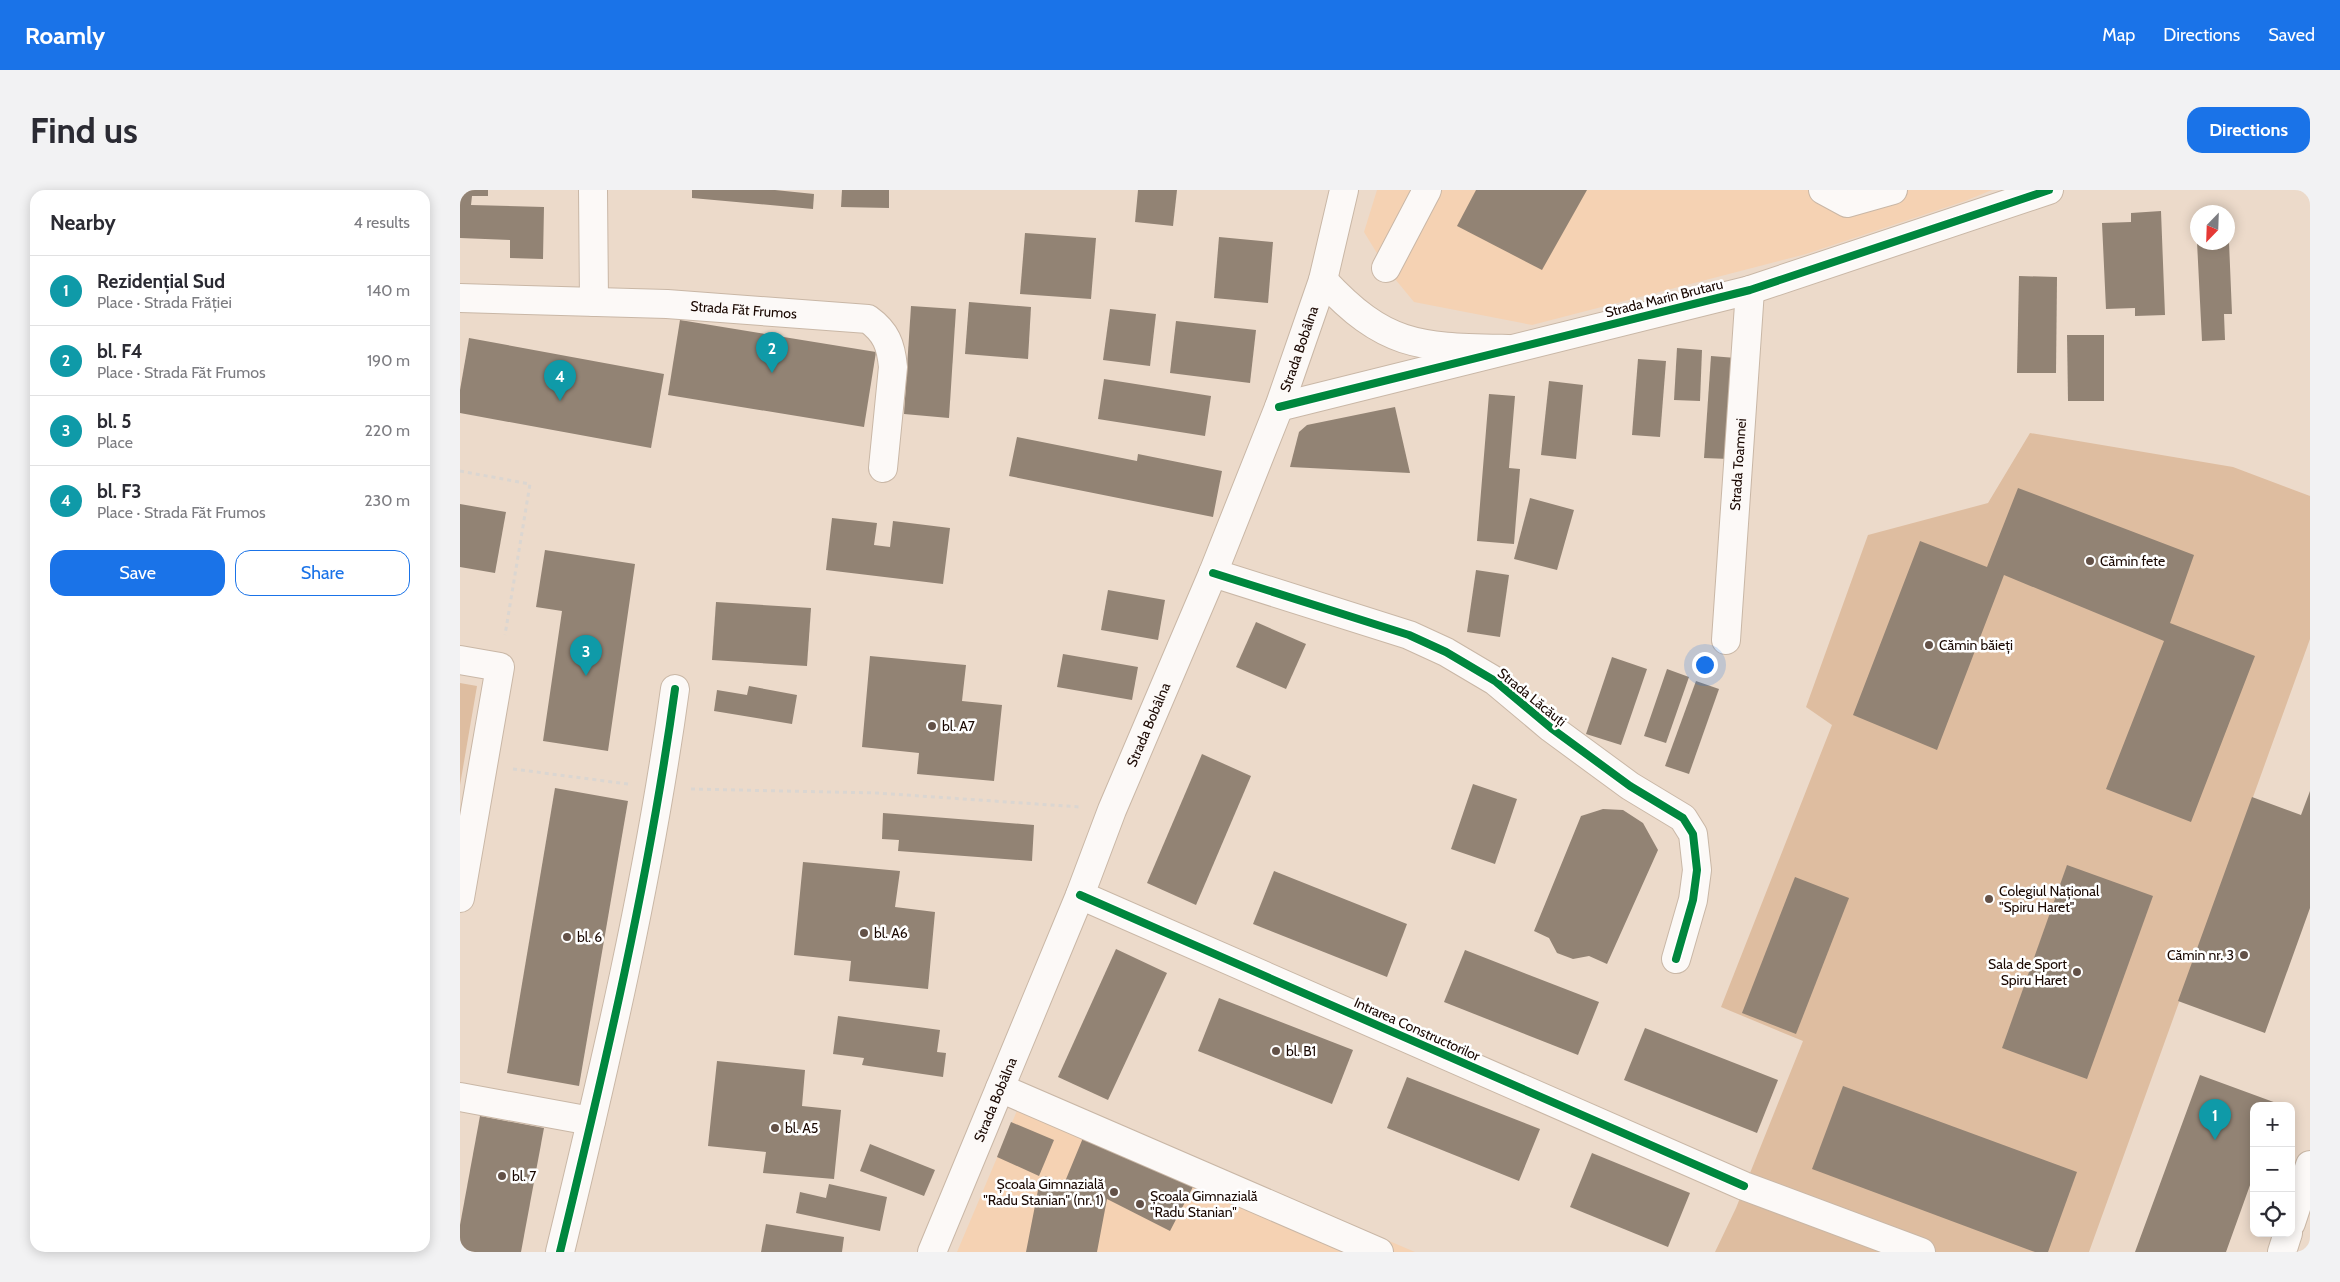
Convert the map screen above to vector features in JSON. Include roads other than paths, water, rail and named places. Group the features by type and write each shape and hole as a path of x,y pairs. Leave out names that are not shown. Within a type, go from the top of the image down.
{"street":[{"path":"593,190 594,302"},
{"name":"Strada Bobâlna","path":"932,1252 1080,895 1112,810 1213,573 1280,408 1322,280 1344,190"},
{"path":"1386,268 1427,190"},
{"path":"1823,190 1847,203 1893,190"},
{"name":"Strada Marin Brutaru","path":"1280,408 1508,349 1750,290 2049,190"},
{"path":"1322,280 1347,307 1390,335 1416,344 1443,348 1508,349"},
{"name":"Strada Toamnei","path":"1726,640 1750,290"},
{"name":"Strada Făt Frumos","path":"460,298 667,304 868,319 878,326 887,337 892,351 893,367 883,468"},
{"name":"Strada Lăcăuți","path":"1213,573 1409,635 1446,652 1495,681 1551,728 1622,781 1683,818 1693,834 1697,870 1693,900 1676,959"},
{"path":"460,660 500,667 460,898"},
{"path":"560,1252 592,1121 661,789 675,689"},
{"name":"Intrarea Constructorilor","path":"1080,895 1744,1186 1921,1252"},
{"path":"1000,1088 1379,1252"},
{"path":"460,1097 592,1121"},
{"path":"2295,1211 2310,1165"},
{"path":"2282,1252 2287,1237"}],"place":[{"name":"bl. F4","path":"772,373"},
{"name":"bl. F3","path":"560,401"},
{"name":"Cămin fete","path":"2090,561"},
{"name":"Cămin băieți","path":"1929,645"},
{"name":"bl. 5","path":"586,676"},
{"name":"bl. A7","path":"932,726"},
{"name":"Colegiul Național \"Spiru Haret\"","path":"1989,899"},
{"name":"bl. A6","path":"864,933"},
{"name":"bl. 6","path":"567,937"},
{"name":"Cămin nr. 3","path":"2244,955"},
{"name":"Sala de Sport Spiru Haret","path":"2077,972"},
{"name":"bl. B1","path":"1276,1051"},
{"name":"bl. A5","path":"775,1128"},
{"name":"Rezidențial Sud","path":"2215,1140"},
{"name":"bl. 7","path":"502,1176"},
{"name":"Școala Gimnazială \"Radu Stanian\" (nr. 1)","path":"1114,1192"},
{"name":"Școala Gimnazială \"Radu Stanian\"","path":"1140,1204"}]}
